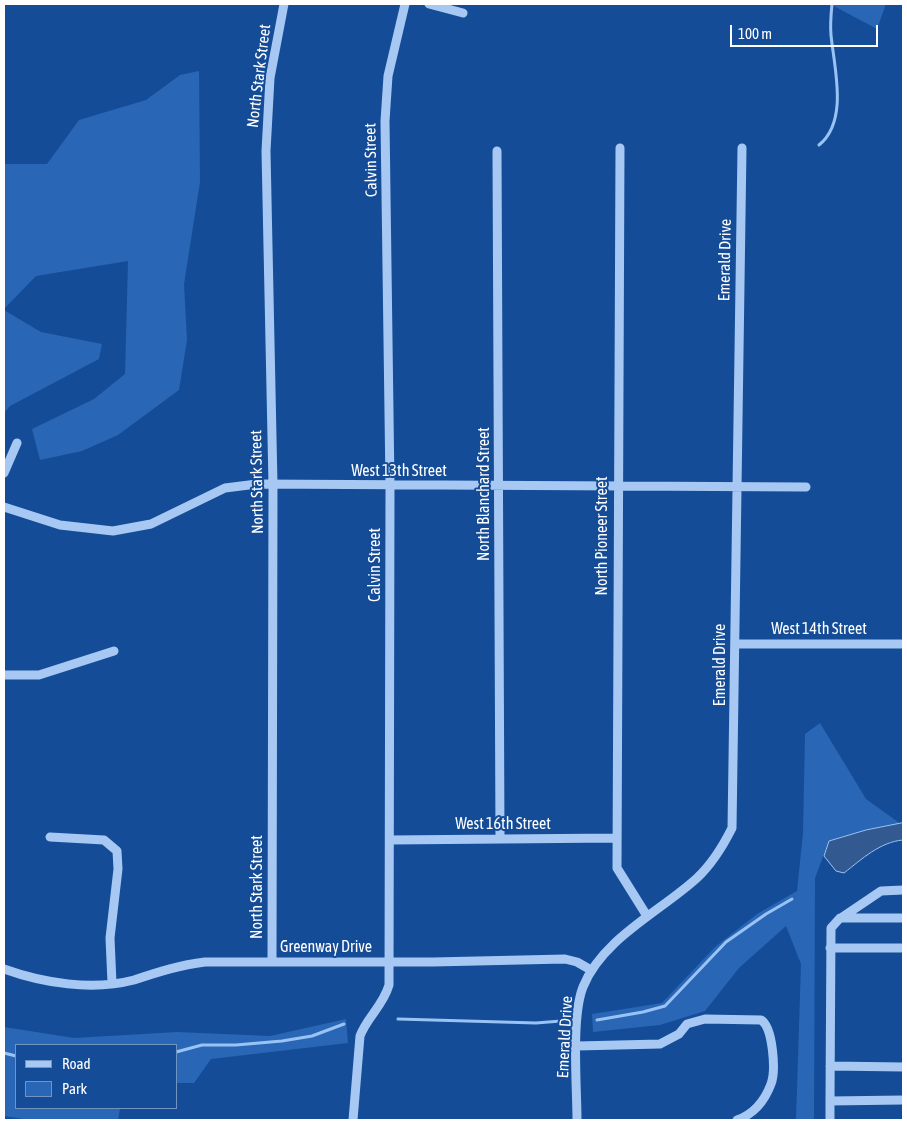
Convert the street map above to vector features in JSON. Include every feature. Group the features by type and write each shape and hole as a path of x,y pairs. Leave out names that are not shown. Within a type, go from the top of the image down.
{"street":[{"name":"North Stark Street","path":"272,962 273,485 266,151 270,78 284,4"},
{"name":"Calvin Street","path":"354,1120 360,1036 364,1026 385,997 389,985 390,486 385,121 388,76 405,4"},
{"path":"429,4 463,13"},
{"name":"North Pioneer Street","path":"620,148 617,487 617,868 647,916"},
{"name":"Emerald Drive","path":"578,1120 577,1046 582,989 591,970 604,954 647,916 697,878 714,860 732,828 742,148"},
{"name":"North Blanchard Street","path":"497,151 500,838"},
{"path":"4,473 16,442"},
{"name":"West 13th Street","path":"4,507 60,525 113,531 151,524 225,488 257,484 806,487"},
{"name":"West 14th Street","path":"735,644 903,644"},
{"path":"4,676 38,675 114,651"},
{"path":"50,837 104,840 116,851 118,869 110,938 112,983"},
{"name":"West 16th Street","path":"390,840 616,838"},
{"path":"830,1120 831,928 840,918 881,891 903,890"},
{"path":"840,918 903,918"},
{"path":"830,948 903,948"},
{"name":"Greenway Drive","path":"4,969 71,985 133,980 178,965 205,962 565,959 577,962 591,970"},
{"path":"577,1046 660,1044 679,1034 687,1024 706,1019 761,1020 766,1023 771,1038 772,1082 760,1104 751,1114 737,1120"},
{"path":"830,1066 903,1067"},
{"path":"830,1101 903,1100"}],"green space":[{"path":"830,4 886,4 877,29"},
{"path":"199,71 200,182 184,284 187,340 179,390 118,435 82,451 40,460 32,429 94,399 125,374 128,261 36,276 4,309 4,164 47,164 79,120 146,100 180,75"},
{"path":"4,310 41,332 102,344 99,359 10,406 4,413"},
{"path":"820,723 866,799 901,824 866,830 829,841 815,878 814,1120 796,1120 801,964 786,926 739,968 705,1011 660,1025 593,1032 592,1014 662,1003 715,947 757,914 797,891 803,833 805,734"},
{"path":"346,1019 348,1043 211,1059 194,1083 178,1083 178,1044 15,1044 15,1109 120,1109 118,1120 30,1120 4,1116 4,1027 74,1038 177,1032 270,1036"}],"shaded area":[{"path":"903,823 903,840 895,841 879,848 844,873 836,871 824,856 829,841 866,830"}],"waterway":[{"path":"819,145 828,135 834,122 837,108 831,31 832,4"},
{"path":"597,1020 665,1006 726,942 766,914 792,899"},
{"path":"398,1019 536,1023 561,1021"},
{"path":"178,1051 202,1045 236,1045 282,1041 312,1036 344,1024"},
{"path":"4,1053 15,1056"}]}
